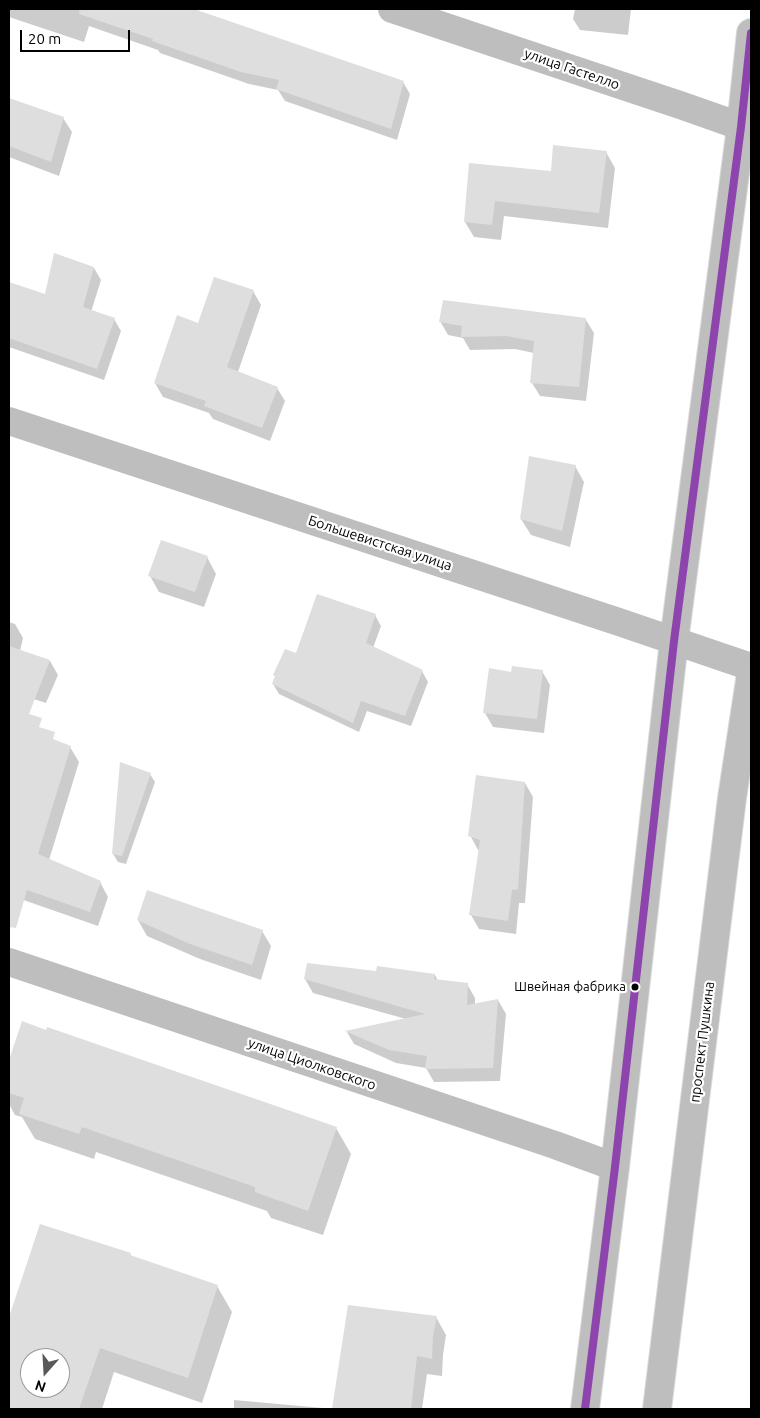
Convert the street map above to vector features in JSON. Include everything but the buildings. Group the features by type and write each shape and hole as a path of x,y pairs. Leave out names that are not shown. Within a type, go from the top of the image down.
{"main road":[{"name":"улица Гастелло","path":"392,9 746,129"},
{"path":"585,1409 615,1167 674,641 746,129 751,33"},
{"name":"Большевистская улица","path":"9,421 751,667"},
{"name":"проспект Пушкина","path":"657,1409 732,798 751,674"},
{"name":"улица Циолковского","path":"9,962 555,1145 615,1167"}],"transit line":[{"path":"585,1409 615,1167 674,641 741,127 751,33"}],"place":[{"name":"Швейная фабрика","path":"635,987"}]}
